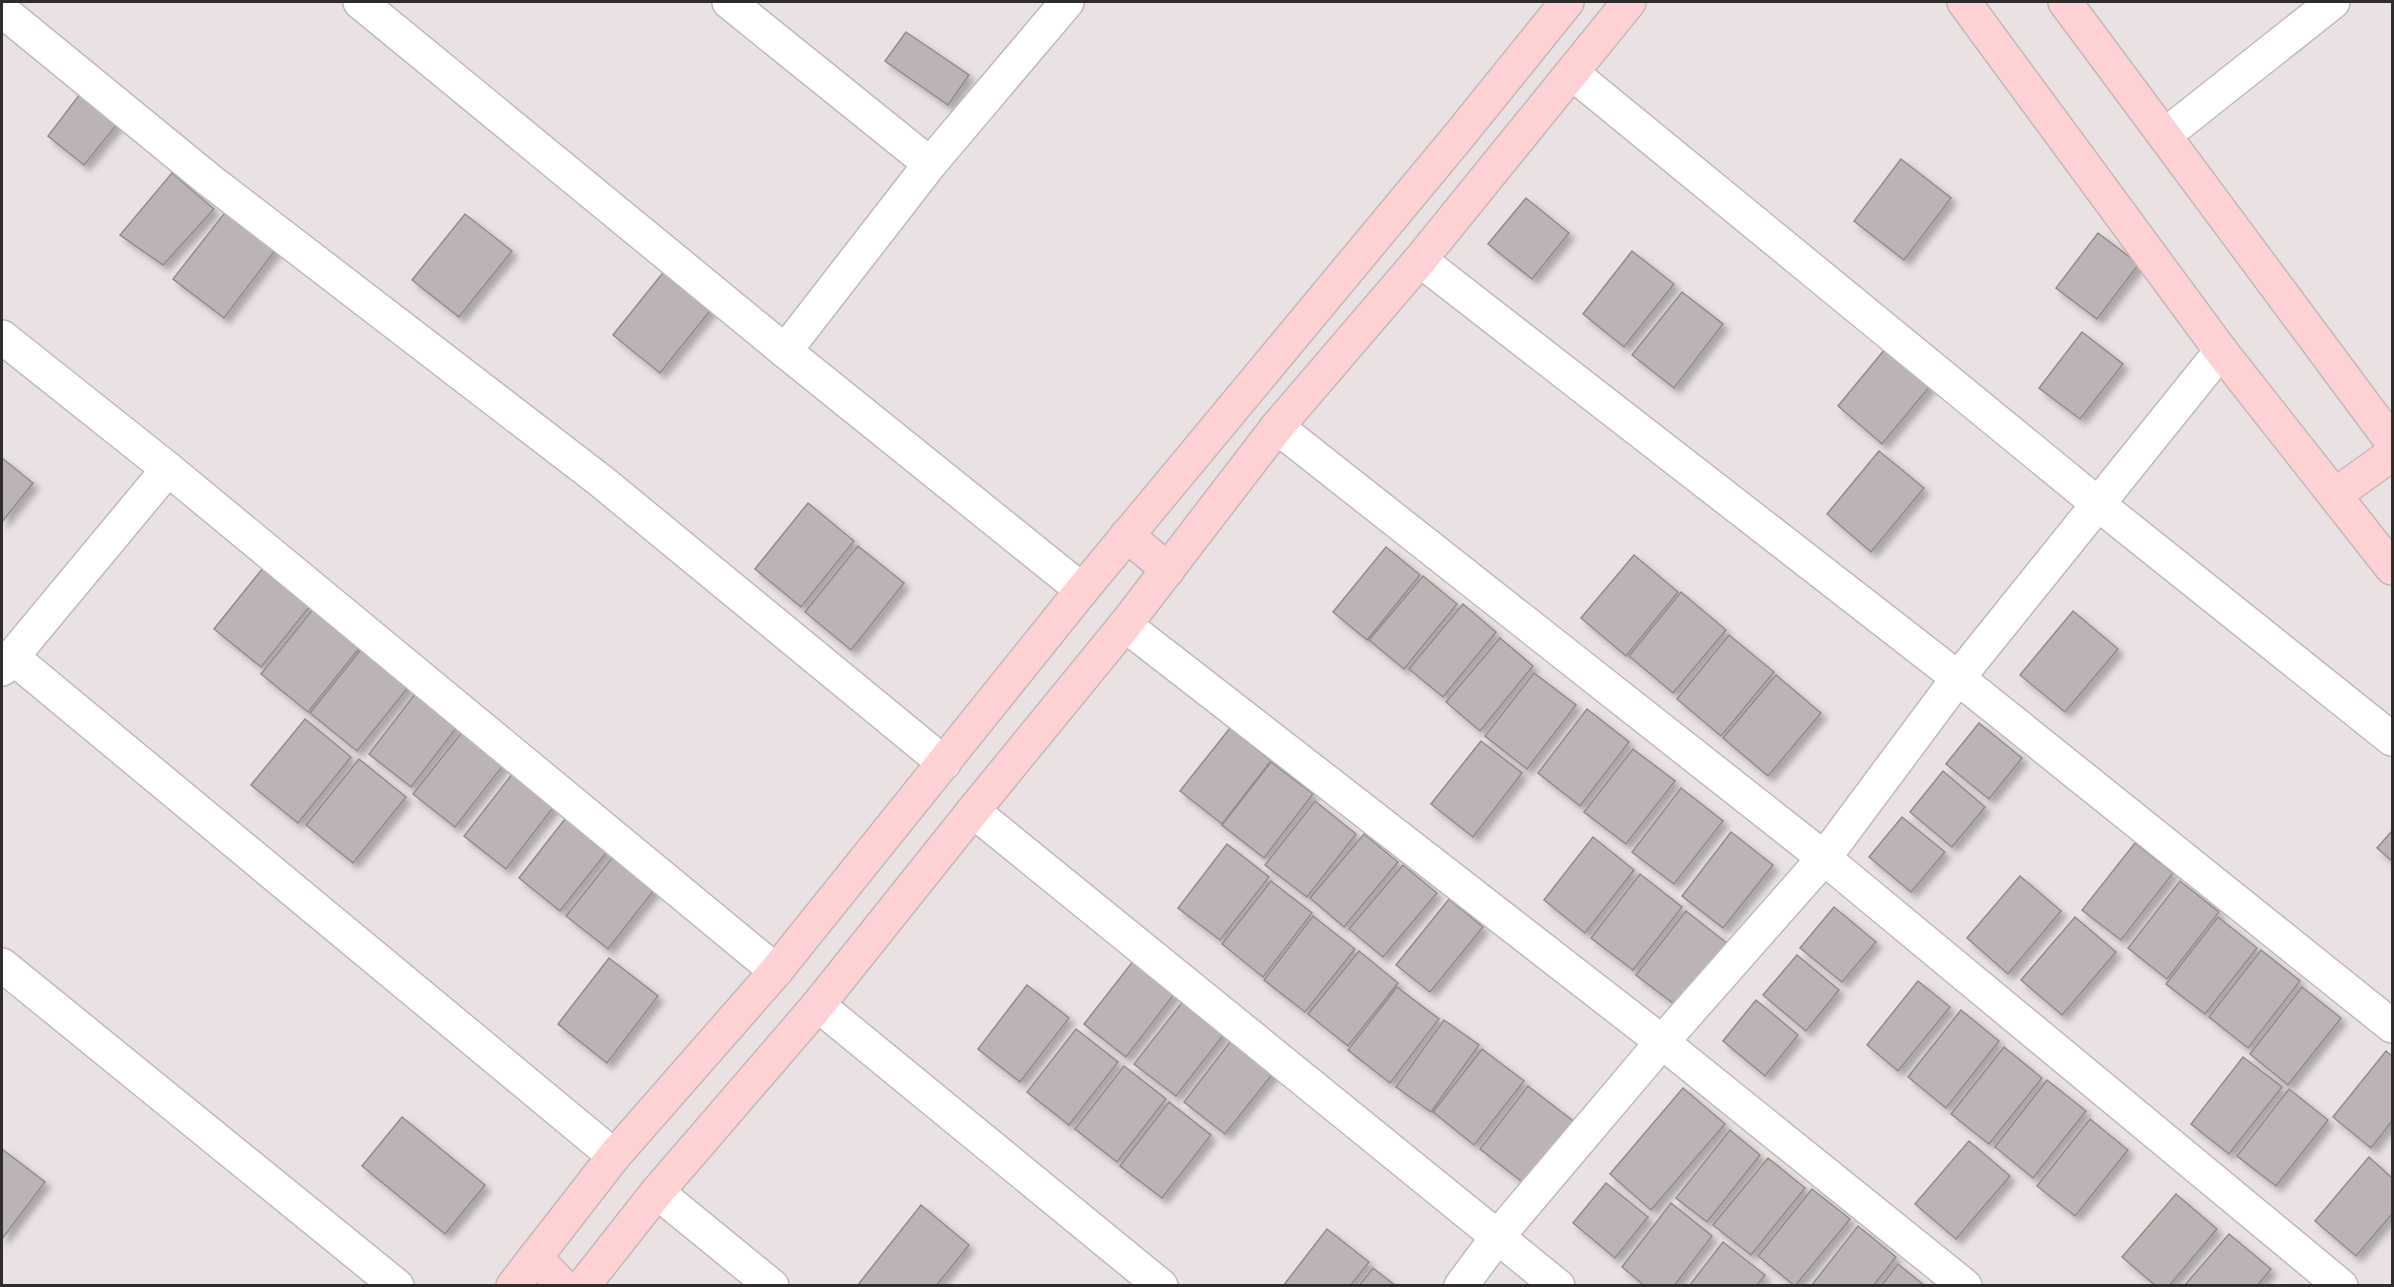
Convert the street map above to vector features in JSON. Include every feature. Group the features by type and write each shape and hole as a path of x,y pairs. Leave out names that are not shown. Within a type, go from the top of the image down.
{"street":[{"path":"360,2 785,351 1082,590"},
{"path":"729,2 930,164"},
{"path":"785,351 930,164 1067,2"},
{"path":"513,1286 614,1156 776,970 1082,590 1458,137 1567,2"},
{"path":"583,1286 657,1192 818,1005 1125,625 1277,427 1420,260 1629,2"},
{"path":"1964,2 2221,351 2392,568"},
{"path":"2065,2 2392,442"},
{"path":"2165,135 2333,2"},
{"path":"6,10 208,179 601,482 944,763"},
{"path":"1572,74 2098,504 2392,739"},
{"path":"1420,260 1958,678 2392,1026"},
{"path":"2,338 168,469 776,970"},
{"path":"1461,1286 1498,1236 1662,1042 1824,858 1958,678 2221,351"},
{"path":"1277,427 1824,858 2341,1286"},
{"path":"2335,495 2392,454"},
{"path":"168,469 6,663 614,1156"},
{"path":"1128,535 1168,570"},
{"path":"1125,625 1662,1042 1965,1286"},
{"path":"973,811 1558,1286"},
{"path":"2,965 397,1286"},
{"path":"818,1005 1161,1286"},
{"path":"657,1192 771,1286"},
{"path":"535,1257 563,1286"}],"building":[{"path":"906,32 969,75 948,105 885,61"},
{"path":"80,94 118,123 84,165 48,136"},
{"path":"1901,159 1951,198 1904,260 1854,221"},
{"path":"172,173 214,209 163,265 120,235"},
{"path":"1526,198 1569,233 1532,279 1488,244"},
{"path":"227,210 277,248 224,318 173,279"},
{"path":"465,214 512,251 459,317 412,280"},
{"path":"2098,233 2139,264 2097,319 2056,288"},
{"path":"1632,251 1674,284 1624,347 1583,314"},
{"path":"666,269 713,307 660,373 613,335"},
{"path":"1682,292 1723,324 1674,388 1632,355"},
{"path":"2082,332 2123,364 2080,419 2039,388"},
{"path":"1890,343 1935,380 1882,444 1838,406"},
{"path":"1879,451 1924,488 1871,552 1827,514"},
{"path":"2,458 33,483 2,522"},
{"path":"808,503 854,541 801,607 755,569"},
{"path":"858,546 904,583 851,650 805,612"},
{"path":"1386,547 1420,575 1367,640 1333,612"},
{"path":"1634,555 1678,592 1626,656 1581,618"},
{"path":"267,563 314,601 261,667 214,629"},
{"path":"1423,576 1457,604 1404,669 1369,640"},
{"path":"1681,592 1726,630 1673,693 1629,656"},
{"path":"1463,604 1496,632 1443,697 1409,669"},
{"path":"314,608 361,646 308,712 261,674"},
{"path":"2073,611 2118,649 2065,712 2020,675"},
{"path":"1729,635 1774,672 1721,736 1677,699"},
{"path":"1500,638 1533,666 1480,731 1446,702"},
{"path":"363,647 410,685 357,751 310,713"},
{"path":"1534,673 1576,705 1527,769 1485,736"},
{"path":"1776,675 1821,713 1768,776 1723,738"},
{"path":"418,690 460,723 411,787 369,754"},
{"path":"1587,709 1629,742 1580,806 1538,773"},
{"path":"305,719 351,757 298,823 251,785"},
{"path":"1979,723 2022,758 1989,799 1946,764"},
{"path":"1230,728 1271,761 1222,824 1180,791"},
{"path":"463,731 505,763 455,827 413,794"},
{"path":"1481,741 1522,773 1473,837 1431,804"},
{"path":"1633,749 1675,781 1626,844 1584,812"},
{"path":"359,759 406,797 353,863 306,825"},
{"path":"1271,762 1313,794 1264,858 1222,825"},
{"path":"1943,771 1985,807 1952,847 1910,812"},
{"path":"513,773 555,805 506,869 464,836"},
{"path":"1681,788 1723,821 1674,884 1632,852"},
{"path":"1315,801 1356,834 1307,897 1265,865"},
{"path":"568,815 610,848 560,911 519,878"},
{"path":"1902,817 1945,852 1911,892 1869,857"},
{"path":"2392,831 2392,861 2377,848"},
{"path":"1731,832 1773,865 1723,928 1682,896"},
{"path":"1364,834 1398,862 1344,927 1310,898"},
{"path":"1593,837 1634,870 1585,933 1544,900"},
{"path":"2135,843 2173,873 2121,940 2082,910"},
{"path":"1227,844 1269,877 1220,940 1178,908"},
{"path":"616,853 658,885 608,949 566,916"},
{"path":"1403,865 1437,893 1383,957 1349,929"},
{"path":"1640,874 1682,907 1633,970 1591,938"},
{"path":"2020,876 2061,911 2008,974 1967,938"},
{"path":"1271,881 1312,913 1263,977 1222,944"},
{"path":"2180,881 2219,912 2167,979 2128,948"},
{"path":"1449,899 1483,927 1430,992 1396,965"},
{"path":"1834,907 1876,942 1842,982 1800,948"},
{"path":"1686,911 1728,944 1678,1007 1636,975"},
{"path":"1313,916 1355,949 1305,1012 1264,980"},
{"path":"2075,917 2116,952 2062,1015 2021,980"},
{"path":"2218,917 2257,948 2205,1014 2166,984"},
{"path":"2261,950 2300,981 2248,1048 2209,1017"},
{"path":"1359,951 1398,983 1348,1046 1308,1014"},
{"path":"1797,955 1839,990 1806,1031 1763,995"},
{"path":"609,958 658,996 607,1063 558,1024"},
{"path":"1134,960 1175,993 1126,1057 1084,1024"},
{"path":"1918,981 1950,1007 1898,1071 1867,1045"},
{"path":"1027,985 1069,1018 1020,1082 978,1049"},
{"path":"1397,987 1439,1019 1390,1083 1348,1050"},
{"path":"2302,987 2341,1018 2288,1085 2250,1054"},
{"path":"1184,1000 1225,1033 1176,1096 1134,1064"},
{"path":"1756,1000 1798,1035 1765,1076 1723,1041"},
{"path":"1961,1010 1999,1041 1946,1108 1908,1077"},
{"path":"1444,1020 1479,1045 1431,1112 1396,1087"},
{"path":"1076,1029 1118,1062 1069,1125 1027,1092"},
{"path":"1233,1038 1275,1071 1225,1134 1184,1102"},
{"path":"2004,1047 2042,1078 1989,1144 1951,1114"},
{"path":"1482,1049 1524,1081 1474,1145 1433,1112"},
{"path":"2386,1051 2392,1056 2392,1121 2371,1148 2333,1117"},
{"path":"2243,1057 2282,1087 2229,1154 2191,1124"},
{"path":"1124,1066 1166,1099 1117,1162 1075,1129"},
{"path":"2047,1080 2086,1111 2033,1178 1995,1147"},
{"path":"1528,1086 1573,1121 1525,1184 1480,1149"},
{"path":"1683,1088 1725,1124 1651,1210 1610,1174"},
{"path":"2289,1089 2328,1120 2276,1186 2237,1156"},
{"path":"1169,1102 1211,1135 1162,1198 1120,1166"},
{"path":"402,1117 485,1185 445,1234 362,1166"},
{"path":"2090,1119 2128,1150 2075,1216 2037,1186"},
{"path":"1730,1130 1760,1155 1707,1222 1676,1198"},
{"path":"1969,1141 2010,1176 1956,1239 1915,1204"},
{"path":"2,1149 45,1182 2,1239"},
{"path":"2369,1157 2392,1178 2392,1214 2356,1256 2315,1221"},
{"path":"1768,1158 1805,1188 1751,1255 1713,1225"},
{"path":"1606,1183 1648,1217 1615,1258 1573,1223"},
{"path":"1812,1189 1850,1219 1795,1286 1758,1256"},
{"path":"2176,1194 2217,1229 2169,1286 2156,1286 2122,1257"},
{"path":"1671,1203 1712,1236 1674,1286 1645,1286 1622,1267"},
{"path":"921,1205 969,1245 936,1286 857,1286"},
{"path":"1858,1226 1896,1257 1873,1286 1811,1286"},
{"path":"1327,1229 1369,1262 1350,1286 1283,1286"},
{"path":"2229,1234 2271,1269 2257,1286 2184,1286"},
{"path":"1723,1242 1765,1275 1756,1286 1689,1286"},
{"path":"1898,1264 1925,1286 1881,1286"},
{"path":"1373,1268 1396,1286 1359,1286"}]}
